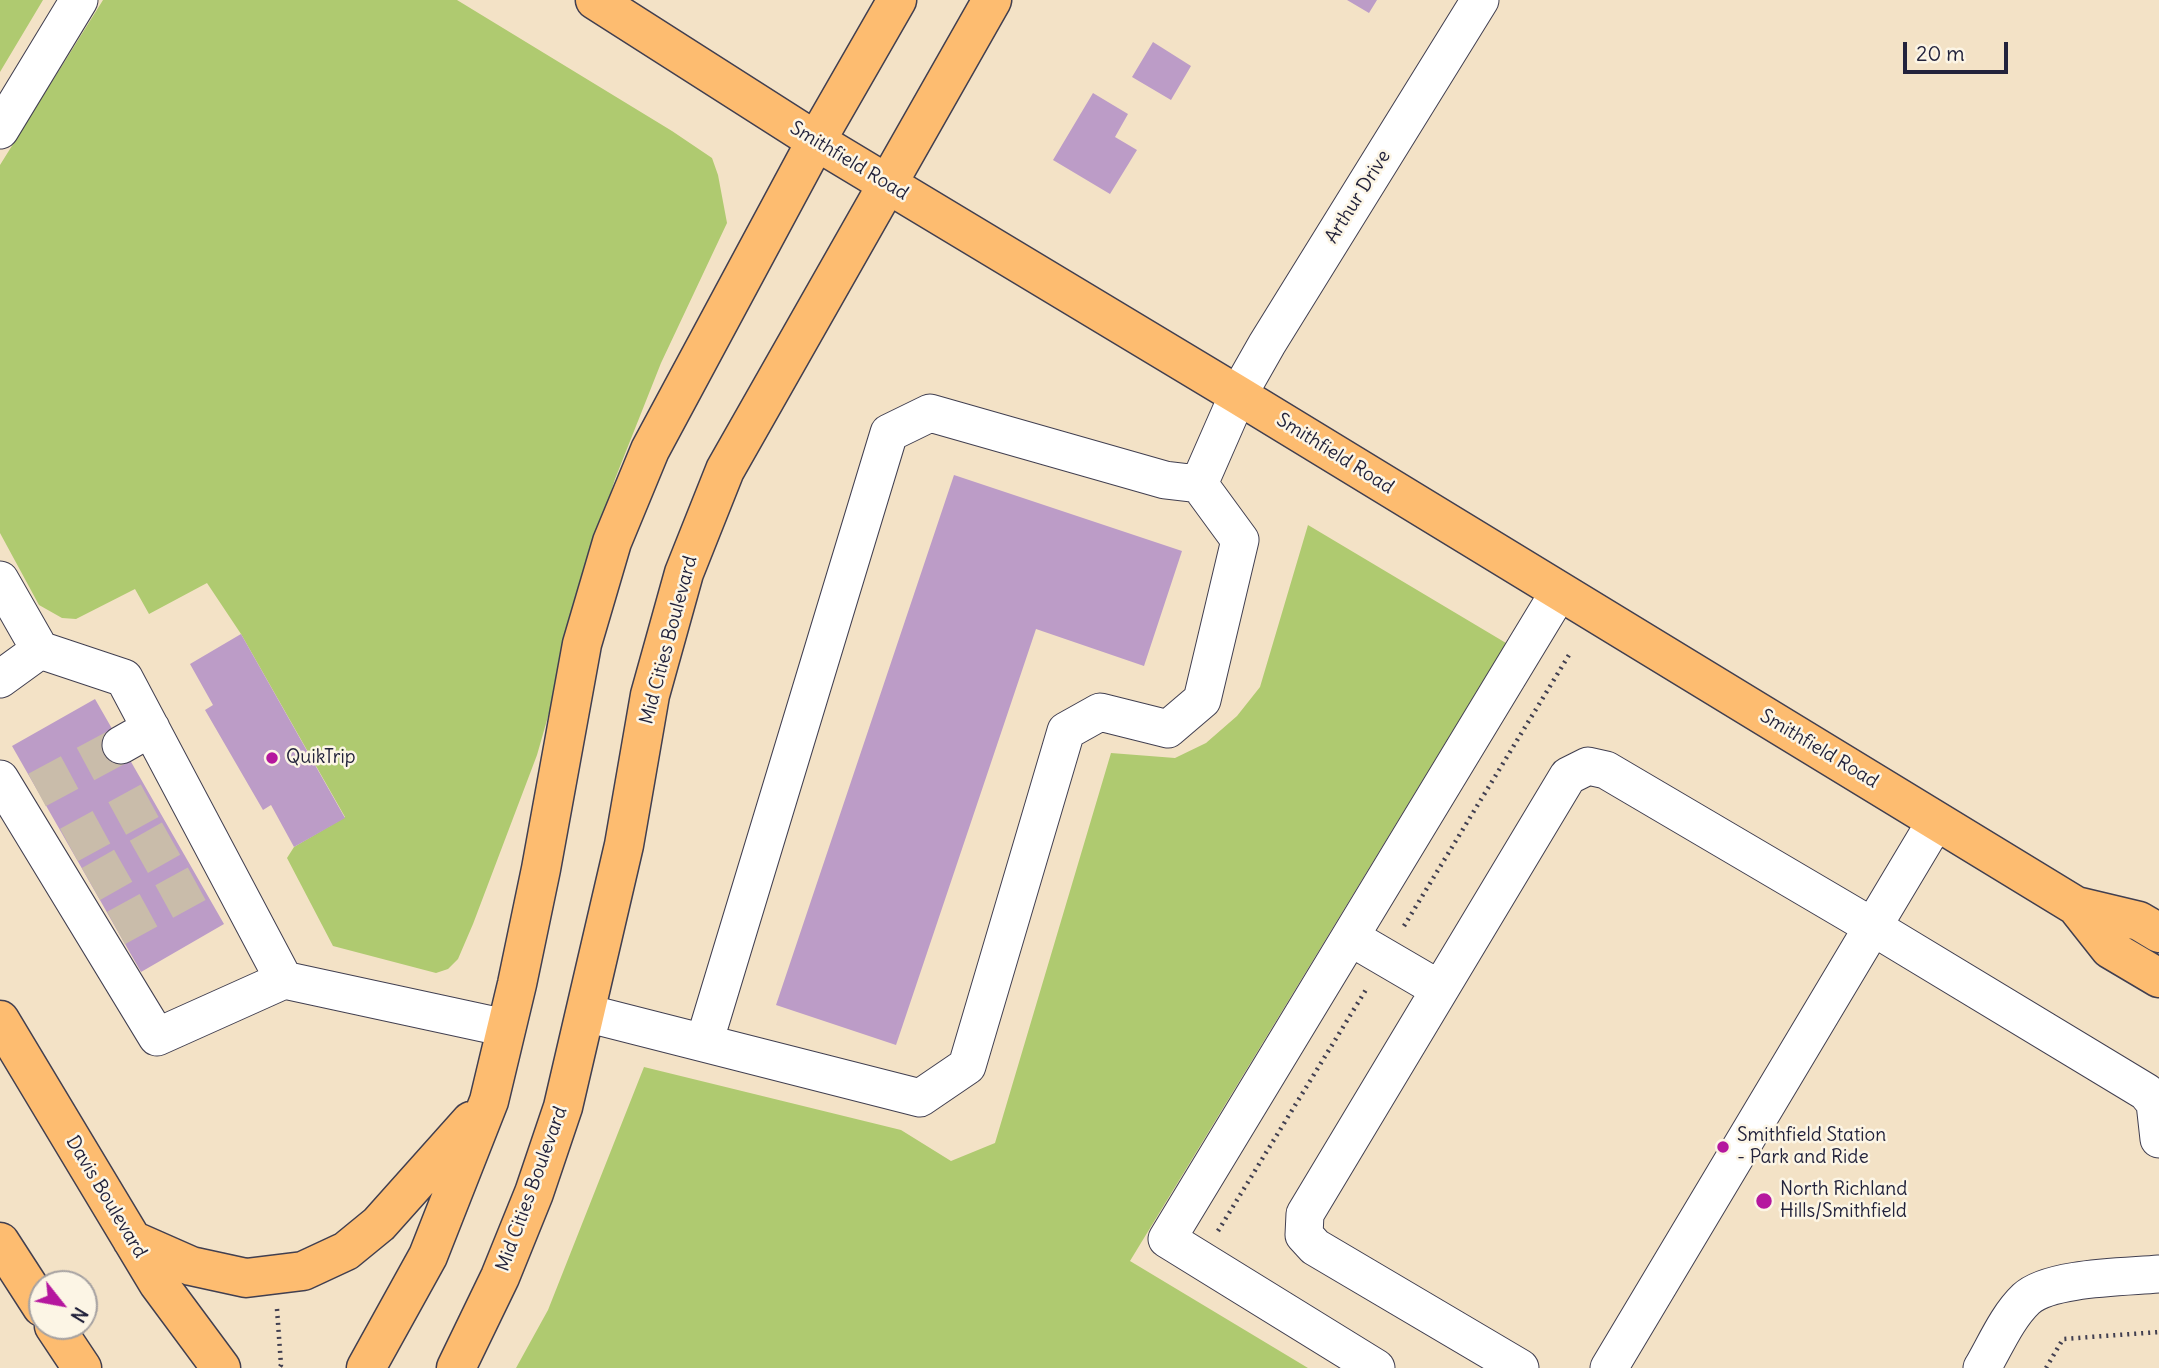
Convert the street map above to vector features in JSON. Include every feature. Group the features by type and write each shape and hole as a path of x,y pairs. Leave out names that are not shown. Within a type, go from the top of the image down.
{"main road":[{"name":"Smithfield Road","path":"595,0 816,141 1238,394 2076,906 2138,921 2159,933"},
{"path":"366,1368 428,1256 488,1101 541,869 582,644 612,542 650,450 816,141 897,0"},
{"name":"Mid Cities Boulevard","path":"456,1368 500,1277 534,1193 563,1107 624,845 650,695 684,573 725,470 992,0"},
{"name":"Smithfield Road","path":"2076,906 2110,949 2159,978"},
{"name":"Davis Boulevard","path":"0,1020 158,1283 221,1368"},
{"path":"132,1240 191,1266 246,1278 303,1271 346,1251 379,1224 488,1101"},
{"path":"0,1242 28,1285"},
{"path":"63,1340 82,1368"}],"street":[{"path":"0,130 79,0"},
{"name":"Arthur Drive","path":"1199,484 1238,394 1480,0"},
{"path":"586,1013 704,1044 920,1098 967,1066 1066,731 1100,712 1168,729 1202,700 1240,540 1199,484 1165,480 930,412 889,433 704,1044"},
{"path":"0,580 40,650 124,678 136,737 213,876 284,980"},
{"path":"1376,1368 1167,1239 1559,592"},
{"path":"0,678 40,650"},
{"path":"1520,1368 1315,1247 1304,1235 1305,1214 1568,776 1588,766 1606,770 2146,1092 2155,1103 2159,1139"},
{"path":"17,790 58,851 107,933 158,1038 284,980 506,1028"},
{"path":"1609,1368 1936,821"},
{"path":"1350,937 1439,989"},
{"path":"1982,1368 2027,1297 2047,1287 2078,1281 2159,1273"}],"path":[{"path":"276,1298 283,1367"},
{"path":"2046,1368 2063,1339 2159,1332"}],"green space":[{"path":"0,0 43,0 0,72"},
{"path":"103,0 457,0 712,158 727,223 661,363 615,479 585,576 537,755 473,924 458,959 448,969 436,973 333,946 287,858 294,847 345,817 241,634 207,583 149,614 135,589 76,619 62,618 39,605 0,533 0,165"},
{"path":"1308,525 1506,643 1130,1261 1308,1368 516,1368 548,1310 644,1067 901,1130 951,1161 995,1143 1111,753 1175,758 1206,743 1237,716 1260,687"}],"building":[{"path":"1347,0 1377,0 1369,13"},
{"path":"1153,42 1191,66 1171,100 1132,77"},
{"path":"1093,93 1128,114 1115,137 1137,150 1110,194 1053,160"},
{"path":"954,475 1182,551 1144,666 1036,629 896,1045 776,1005"},
{"name":"QuikTrip","path":"241,634 345,818 294,847 271,805 263,810 205,710 213,705 190,664"},
{"path":"95,699 224,924 141,972 12,746"}],"tunnel":[{"path":"37,790 121,745"},
{"path":"69,845 153,799"},
{"path":"91,884 174,837"},
{"path":"116,928 200,882"}],"place":[{"name":"QuikTrip","path":"272,758"},
{"name":"Smithfield Station - Park and Ride","path":"1723,1147"},
{"name":"North Richland Hills/Smithfield","path":"1764,1201"}]}
